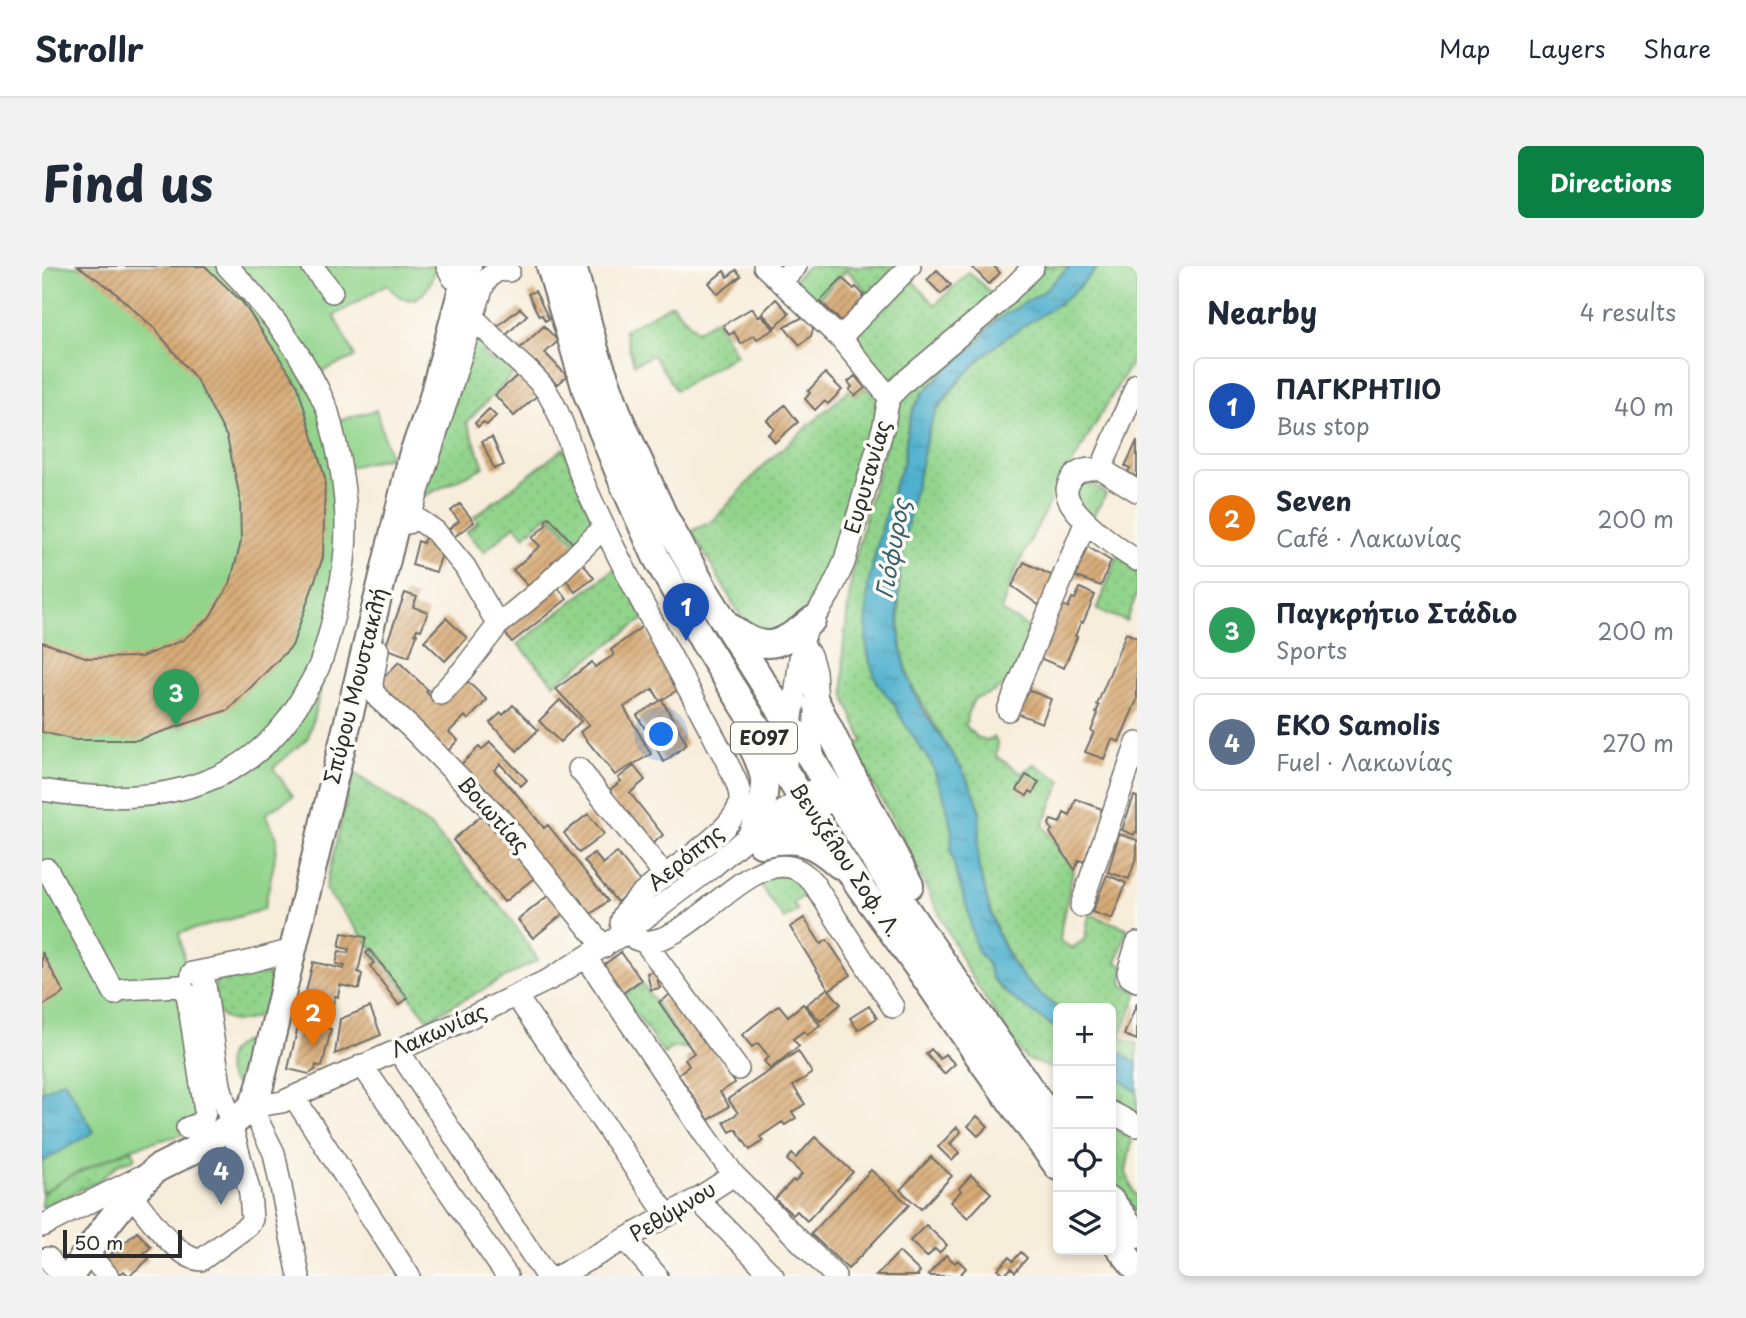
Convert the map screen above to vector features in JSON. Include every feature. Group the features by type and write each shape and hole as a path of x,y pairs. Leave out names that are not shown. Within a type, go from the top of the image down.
{"main road":[{"path":"542,266 548,288 565,320"},
{"name":"Βενιζέλου Σοφ. Λ.","path":"550,266 587,394 623,483 656,557 703,641 860,887 1053,1160"},
{"name":"Βενιζέλου Σοφ. Λ.","path":"573,266 579,279 603,373 620,419 664,516 704,589 904,906 1053,1115"},
{"name":"Σπύρου Μουστακλή","path":"251,1107 267,1062 412,456 423,397 456,269"},
{"name":"Σπύρου Μουστακλή","path":"412,456 432,404 456,269"},
{"path":"725,622 745,639 755,643 767,644 807,632"},
{"path":"703,641 710,671 755,750 763,772 765,784 756,839 801,841 814,846 836,862 860,887"},
{"path":"817,704 875,820 918,898 946,966"},
{"path":"70,1276 131,1194 191,1134 231,1125 251,1107"},
{"path":"1116,1208 1137,1235"},
{"path":"1116,1243 1137,1269"}],"street":[{"path":"42,790 114,798 151,796 216,778 245,761 273,738 308,688 319,665 341,582 346,540 343,475 328,411 312,377 276,321 227,266"},
{"path":"312,266 332,292"},
{"name":"Ευρυτανίας","path":"764,266 840,338 889,397 884,425 844,563 807,632"},
{"path":"780,282 796,266"},
{"path":"840,338 910,266"},
{"path":"889,397 997,304 1033,267"},
{"name":"Σπύρου Μουστακλή","path":"373,691 372,675 410,514 483,286 498,270 509,271"},
{"name":"Αερόπης","path":"473,317 547,391 604,527 712,731 740,795 730,822 628,907 621,923 634,937"},
{"path":"1101,469 1137,384"},
{"path":"1137,491 1101,469 1091,468 1082,470 1067,488 1072,505 1086,521 1137,560"},
{"path":"410,514 435,531 465,567 498,625"},
{"path":"1008,710 1086,521"},
{"path":"441,694 498,625 545,586 604,527"},
{"path":"807,632 817,704 812,746 824,780"},
{"path":"785,770 807,632"},
{"name":"Βοιωτίας","path":"373,691 500,819 595,952 699,1127 734,1175"},
{"path":"1081,906 1137,743"},
{"path":"579,769 665,876"},
{"name":"Λακωνίας","path":"251,1107 294,1097 516,996 595,952 634,937 710,868 806,806 824,780"},
{"path":"634,937 657,939 673,932 753,874 767,869 794,868 803,872 814,884 893,1007"},
{"path":"47,869 114,993 124,989 180,986 187,994 205,1111 204,1119 191,1134"},
{"path":"634,937 738,1069"},
{"path":"1133,978 1129,969 1137,943"},
{"path":"131,1194 174,1245 193,1259 201,1260 249,1225 252,1219 250,1193 217,1072 195,973 292,950"},
{"path":"516,996 667,1216"},
{"path":"398,1050 546,1276"},
{"path":"362,1065 507,1276"},
{"path":"294,1097 409,1276"},
{"path":"251,1107 274,1153 299,1276"},
{"path":"1116,1115 1137,1126"},
{"path":"42,1226 156,1169"},
{"name":"Ρεθύμνου","path":"559,1276 697,1199 734,1175 835,1276"},
{"path":"697,1199 773,1276"},
{"path":"625,1240 657,1276"},
{"path":"87,1253 108,1276"},
{"path":"48,1258 61,1276"}],"green space":[{"path":"42,266 435,266 428,286 417,298 403,298 387,284 334,316 355,357 322,371 337,421 376,410 390,457 349,467 328,662 308,738 273,768 293,796 265,814 277,838 264,909 179,933 188,980 199,1130 132,1148 70,1176 42,1193"},
{"path":"808,266 900,266 871,296 847,270 814,303 791,283"},
{"path":"1040,266 1070,266 1043,292 996,320 980,341 922,394 913,410 903,465 888,507 866,641 878,684 894,704 931,763 945,799 952,833 951,850 955,869 979,953 989,964 989,971 1011,997 1053,1026 1053,1068 1026,1059 966,968 894,822 853,748 863,741 845,698 843,650 852,574 865,517 903,392"},
{"path":"1099,266 1137,266 1137,353 1047,507 1012,578 1001,611 1033,630 1009,682 974,699 967,715 966,726 982,739 994,737 998,743 996,756 1021,773 1034,764 1062,781 1043,825 1073,871 1060,941 1072,948 1085,939 1089,914 1127,928 1117,962 1124,967 1122,985 1137,991 1137,995 1120,1037 1137,1044 1137,1064 1116,1050 1116,1003 1053,1004 1023,977 1010,958 998,934 977,861 980,810 974,793 911,684 900,635 899,578 903,544 934,415 962,378 1001,341 1070,295"},
{"path":"969,272 997,299 892,388 847,338 909,277 935,305"},
{"path":"672,304 697,331 716,319 736,355 676,390 653,355 634,364 624,330"},
{"path":"475,340 490,342 482,353 494,362 501,353 517,370 467,422 484,467 422,497"},
{"path":"865,388 880,397 880,409 838,566 808,616 778,633 757,632 742,619 692,531 713,521 763,466 849,390 855,396"},
{"path":"564,448 596,527 574,542 549,514 524,536 515,525 484,552 466,532 478,522 474,517"},
{"path":"1085,483 1092,484 1106,494 1092,518 1075,502 1078,487"},
{"path":"1119,553 1137,574 1137,594 1126,621 1097,610"},
{"path":"617,567 645,618 554,684 518,644"},
{"path":"353,772 431,827 505,911 538,960 428,1019 325,889"},
{"path":"788,873 809,893 793,903 798,911 784,919 760,885 773,876"},
{"path":"259,969 273,981 265,1013 252,1019 237,1021 224,1018 216,1006 215,982 218,978"},
{"path":"642,983 688,1049 675,1047 664,1054 623,996"},
{"path":"249,1040 257,1045 253,1075 243,1089 230,1078 226,1063 233,1048"},
{"path":"1116,1077 1137,1092 1137,1117 1116,1105"},
{"path":"1116,1130 1132,1139 1126,1172 1137,1197 1137,1214 1116,1184"},
{"path":"132,1148 135,1156 133,1160 120,1163 97,1182 42,1208 42,1193 70,1176"}],"water":[{"name":"Γιόφυρος","path":"1070,266 1099,266 1069,296 988,352 951,390 936,412 927,437 908,522 898,602 903,656 910,682 925,713 965,775 979,807 978,864 995,925 1016,968 1031,986 1053,1004 1053,1026 1001,988 992,978 988,964 979,953 955,869 951,850 952,833 945,799 931,763 894,704 878,684 866,641 868,585 879,537 896,479 903,465 913,410 922,394 980,341 996,320 1043,292"},
{"path":"1116,1050 1137,1064 1137,1092 1116,1077"},
{"path":"64,1080 94,1132 42,1162 42,1092"}],"building":[{"path":"78,266 205,266 243,303 297,384 325,478 323,557 292,646 228,710 137,740 75,740 42,732 42,642 88,658 141,657 183,640 209,618 230,583 241,542 240,498 227,437 196,379 156,330 111,289"},
{"path":"971,266 994,266 1000,273 989,284"},
{"path":"736,270 741,276 718,294 709,283 724,271 728,277"},
{"path":"937,270 951,285 941,294 927,280"},
{"path":"842,278 864,295 864,300 842,322 820,301"},
{"path":"535,291 549,319 545,321 542,315 539,316 528,294"},
{"path":"776,299 789,313 775,327 762,313"},
{"path":"520,308 527,315 503,338 494,329"},
{"path":"752,308 758,317 761,315 774,329 757,339 754,335 741,344 734,332 729,335 723,325"},
{"path":"805,316 814,326 811,336 800,345 784,327"},
{"path":"544,326 558,341 545,353 567,376 557,385 536,362 530,368 516,352"},
{"path":"520,373 539,394 514,416 495,395"},
{"path":"825,373 842,390 828,404 824,401 815,410 805,399 810,393 808,391"},
{"path":"855,376 865,388 855,396 849,390 852,387 848,382"},
{"path":"785,405 798,422 775,442 768,434 774,429 767,420"},
{"path":"489,409 496,416 487,425 483,422 478,427 475,423"},
{"path":"492,437 504,465 494,469 482,441"},
{"path":"1137,441 1137,477 1128,472 1130,468 1125,466"},
{"path":"460,504 474,522 454,537 449,529 459,521 451,511"},
{"path":"549,517 576,547 556,565 553,561 551,563 554,566 529,587 513,570 540,546 532,538 547,524 545,522"},
{"path":"425,537 433,539 431,544 443,550 436,572 412,565 418,541 423,543"},
{"path":"1083,544 1111,561 1101,586 1076,577 1078,570 1074,568"},
{"path":"577,556 594,578 575,592 561,572"},
{"path":"1024,562 1059,579 1044,609 1012,586"},
{"path":"555,584 567,599 512,642 500,627"},
{"path":"1080,588 1095,595 1075,636 1077,637 1064,668 1039,658 1062,606 1068,608"},
{"path":"405,593 417,597 413,607 428,612 421,630 417,629 415,633 417,634 409,657 385,648"},
{"path":"446,618 467,638 445,661 424,641"},
{"path":"643,626 679,689 662,700 687,744 664,762 637,715 660,701 653,689 624,707 651,754 615,775 580,732 589,725 556,689 592,662 595,667 614,655 611,650"},
{"path":"1126,633 1137,638 1137,700 1119,742 1112,739 1104,759 1085,752 1094,732 1091,731 1098,714 1097,705"},
{"path":"399,662 428,690 426,692 436,702 466,680 487,700 468,720 465,716 449,732 458,740 447,752 377,684"},
{"path":"1026,689 1051,699 1042,723 1016,713"},
{"path":"560,700 581,721 560,742 539,721"},
{"path":"513,705 538,730 517,751 490,723"},
{"path":"490,742 527,780 521,786 500,764 494,770 544,828 548,825 608,901 587,917 460,765 479,747 482,750"},
{"path":"634,766 645,780 630,793 663,835 648,847 606,793 621,781 618,778"},
{"path":"1026,775 1039,782 1033,793 1030,791 1027,796 1017,790"},
{"path":"1134,796 1137,797 1137,833 1134,835 1122,830"},
{"path":"1076,799 1104,812 1084,862 1079,860 1075,870 1050,833 1052,830 1049,824 1051,820 1060,823 1064,813 1070,816"},
{"path":"588,814 604,834 579,853 564,833"},
{"path":"482,815 534,878 504,902 453,840"},
{"path":"1119,834 1137,840 1137,855 1129,879 1108,872"},
{"path":"594,853 603,864 617,853 641,883 617,902 584,861"},
{"path":"1107,875 1126,883 1112,919 1092,912"},
{"path":"550,894 565,912 533,938 518,920"},
{"path":"804,918 821,944 827,940 851,975 829,990 841,1004 820,1021 806,1005 828,988 790,927"},
{"path":"342,933 366,937 358,972 362,974 359,989 340,985 327,1028 331,1029 322,1067 316,1065 315,1070 309,1074 288,1069 313,962 344,969 345,966 336,964 339,951 348,953 349,949 339,947"},
{"path":"370,950 408,998 399,1005 370,966 374,963 366,953"},
{"path":"42,952 64,993 42,1006"},
{"path":"621,952 641,980 620,995 601,967"},
{"path":"655,971 660,988 651,990 647,973"},
{"path":"674,992 735,1083 720,1092 729,1106 709,1120 678,1074 689,1066 685,1059 694,1053 659,1002"},
{"path":"1137,1003 1137,1040 1124,1035"},
{"path":"803,1004 820,1025 807,1035 804,1031 793,1039 799,1046 770,1069 764,1061 769,1057 758,1043 752,1047 742,1035 779,1005 788,1016"},
{"path":"869,1006 877,1018 858,1030 850,1018"},
{"path":"370,1007 381,1035 335,1054 340,1019"},
{"path":"931,1049 940,1059 945,1054 955,1064 944,1074 926,1054"},
{"path":"798,1051 812,1073 793,1086 805,1104 792,1112 796,1118 785,1125 782,1122 760,1137 763,1141 750,1150 736,1129 730,1132 724,1122 738,1113 728,1099"},
{"path":"977,1116 988,1126 978,1136 968,1126"},
{"path":"957,1127 961,1132 950,1144 959,1153 952,1161 938,1147"},
{"path":"815,1137 853,1172 807,1221 797,1211 793,1215 775,1199 802,1174 787,1160 792,1154 796,1158"},
{"path":"931,1157 952,1176 921,1209 900,1190"},
{"path":"871,1170 909,1205 848,1269 811,1234"},
{"path":"971,1175 991,1193 968,1218 950,1202"},
{"path":"926,1225 947,1245 939,1253 935,1249 927,1257 910,1241"},
{"path":"137,1232 151,1247 144,1253 149,1259 129,1276 124,1271 115,1276 103,1261"},
{"path":"899,1252 920,1272 917,1275 919,1276 876,1276"},
{"path":"1021,1252 1027,1258 1015,1272 1011,1268 1005,1275 998,1269 1009,1257 1013,1261"},
{"path":"946,1255 955,1263 958,1260 966,1268 959,1276 928,1275"}],"place":[{"name":"ΠΑΓΚΡΗΤΙΙΟ","path":"686,641"},
{"name":"Παγκρήτιο Στάδιο","path":"176,727"},
{"name":"Seven","path":"313,1047"},
{"name":"EKO Samolis","path":"221,1205"}]}
